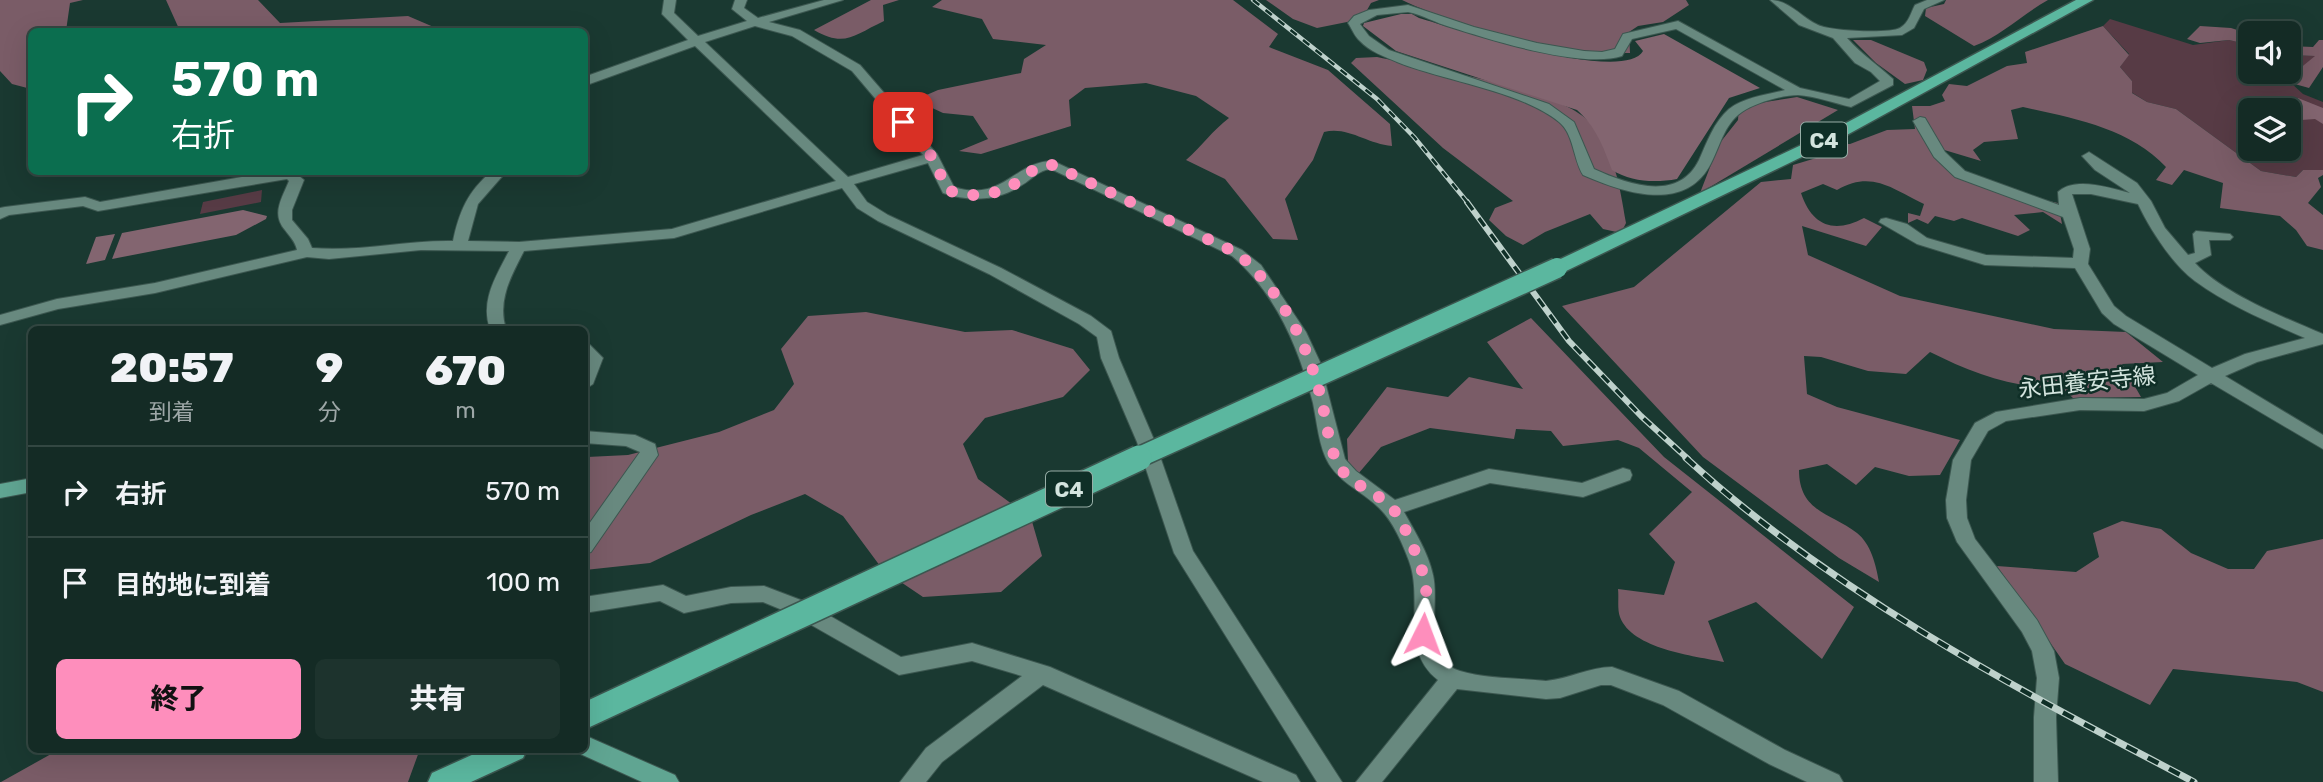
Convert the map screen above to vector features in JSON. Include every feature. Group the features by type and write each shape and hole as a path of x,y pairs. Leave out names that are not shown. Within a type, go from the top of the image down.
{"highway":[{"name":"C4","path":"588,714 1278,393 1557,268 1839,133 2086,0"},
{"path":"442,782 503,754"}],"main road":[{"path":"0,491 28,486"},
{"path":"588,747 667,782"}],"street":[{"path":"670,0 668,14 846,183 862,205 883,218 995,271 1085,320 1105,335 1110,358 1146,442 1184,553 1330,782"},
{"path":"741,0 738,9 758,23 796,33 856,68 932,157 948,190 964,196 988,194 1007,188 1042,164 1053,165 1237,253 1255,268 1298,332 1311,362 1336,460 1342,471 1393,508 1415,553 1426,586 1423,634 1429,657 1452,679 1546,690 1560,689 1601,676 1612,676 1671,698 1776,757 1831,782"},
{"path":"588,80 696,40 837,0"},
{"path":"1776,0 1795,18 1837,35 1888,35 1907,30 1914,23 1919,7 1938,0"},
{"path":"1796,91 1739,108 1715,136 1696,176 1675,188 1648,192 1588,173 1574,132 1560,116 1509,93 1395,58 1360,38 1354,23 1357,18 1399,9 1414,9 1474,30 1592,56 1615,54 1620,51 1627,37 1678,25 1796,91 1851,103 1888,82 1875,69 1859,60 1837,35"},
{"path":"1920,121 1939,155 1960,174 2068,214"},
{"path":"2089,156 2100,167 2132,187 2144,201 2158,230 2209,284 2289,327 2322,339"},
{"path":"0,320 57,304 155,288 290,258 305,252 329,254 421,245 519,247 674,233 932,157"},
{"path":"2,208 85,201 99,207 275,175"},
{"path":"291,175 297,180 285,211 285,221 303,242 305,252"},
{"path":"460,246 465,216 472,207 474,195 496,175"},
{"path":"2144,201 2070,189 2065,192 2068,214 2082,249 2080,264 2108,309 2120,320 2323,443"},
{"path":"1886,222 1902,228 1922,241 1985,260 2062,261 2080,264"},
{"path":"2187,261 2203,255 2200,234 2225,237"},
{"path":"496,326 493,319 495,302 519,247"},
{"name":"永田養安寺線","path":"2046,782 2045,717 2048,678 2043,651 2030,626 1967,542 1957,518 1956,500 1962,460 1981,427 2002,416 2080,404 2144,405 2173,397 2212,375 2251,358 2322,339"},
{"path":"588,353 594,358 588,374"},
{"path":"588,437 629,439 643,444 649,449 649,455 588,541"},
{"path":"1393,508 1489,475 1583,490 1623,475"},
{"path":"588,604 635,595 663,593 684,605 731,595 764,594 799,608 900,666 972,652 1042,673 1288,782"},
{"path":"912,782 934,755 1042,673"},
{"path":"1368,782 1452,679"}],"shaded area":[{"path":"0,0 83,0 70,3 66,28 28,28 28,88 12,84 0,71"},
{"path":"166,0 258,0 280,23 408,16 436,28 179,28"},
{"path":"871,0 899,0 883,5 884,21 849,38 834,38 814,30"},
{"path":"942,0 1233,0 1278,34 1269,47 1328,70 1390,124 1392,146 1341,131 1324,132 1313,160 1285,199 1298,240 1273,239 1225,179 1186,160 1229,118 1196,96 1146,83 1085,88 1069,100 1071,126 981,154 959,151 988,139 973,116 943,113 915,100 938,90 1021,73 1024,59 1046,45 993,39 982,19 932,7"},
{"path":"1266,0 1379,0 1371,3 1362,19 1317,28 1293,19"},
{"path":"1402,0 1686,0 1689,5 1663,22 1638,26 1629,32 1630,53 1574,49 1513,38 1454,21"},
{"path":"1946,0 2048,0 1993,37 1974,46 1925,16 1926,8 1944,4"},
{"path":"1412,14 1537,51 1604,62 1629,60 1643,51 1635,41 1664,34 1760,88 1729,98 1677,179 1635,179 1612,170 1594,130 1577,110 1396,51 1363,26 1364,23"},
{"path":"2110,19 2193,45 2229,40 2238,42 2238,84 2292,84 2303,94 2323,102 2323,170 2303,170 2296,177 2261,171 2247,161 2301,161 2301,98 2238,98 2238,154 2176,109 2147,102 2131,92 2132,81 2120,67 2129,54 2103,26"},
{"path":"2103,26 2129,55 2120,67 2132,81 2132,93 2147,102 2176,109 2238,154 2238,161 2247,161 2261,171 2296,177 2303,170 2323,170 2323,175 2318,178 2321,187 2308,203 2323,215 2323,250 2307,246 2296,230 2280,216 2220,208 2223,183 2184,170 2172,185 2156,180 2166,167 2136,143 2100,126 2023,107 2011,110 2018,139 1984,142 1973,150 1981,161 1941,149 1933,152 1942,164 1971,182 2007,193 2058,203 2062,224 2043,212 2014,215 2030,230 2018,236 1962,218 1954,221 1935,216 1928,224 1917,219 1908,223 1908,213 1920,216 1924,204 1892,188 1871,182 1849,184 1837,190 1823,184 1801,193 1811,213 1825,224 1843,225 1864,218 1882,227 1866,246 1802,226 1808,255 1900,296 2054,329 2126,332 2163,362 2122,364 2141,397 2073,398 2062,388 2011,383 1962,367 1930,352 1906,374 1868,371 1821,357 1804,356 1807,394 1837,407 1960,440 1940,475 1909,476 1875,467 1856,485 1827,464 1799,470 1800,484 1810,503 1857,533 1866,543 1879,582 1839,558 1703,457 1562,306 1634,287 1761,182 1791,179 1793,165 1836,152 1838,144 1850,144 1887,130 1915,129 1912,106 1930,106 1945,101 1942,95 1949,84 1967,86 2007,66 2027,63 2025,52"},
{"path":"2200,26 2238,30 2238,42 2229,40 2200,43 2187,39"},
{"path":"1853,40 1871,40 1924,62 1927,70 1923,80 1905,84 1876,63"},
{"path":"2319,40 2323,40 2323,67 2309,88 2295,84 2301,84 2301,67 2315,56 2301,55 2301,46 2313,47"},
{"path":"2301,55 2316,56 2301,67"},
{"path":"1377,57 1491,81 1552,100 1576,111 1599,135 1611,159 1626,223 1621,233 1603,229 1590,214 1545,232 1523,245 1506,236 1489,220 1495,208 1513,201 1443,148 1351,63 1356,58"},
{"path":"1797,97 1838,110 1700,193 1719,144 1738,120 1739,106"},
{"path":"2301,99 2323,108 2323,124 2315,119 2301,120"},
{"path":"262,190 261,202 200,214 203,202"},
{"path":"243,210 267,216 236,235 112,259 122,233"},
{"path":"115,234 105,260 86,264 96,237"},
{"path":"866,312 965,332 1012,330 1073,349 1090,370 1063,397 985,418 963,444 978,479 1031,518 1042,556 1001,592 923,597 883,570 843,516 805,494 751,515 650,563 588,570 588,457 628,455 719,432 774,410 794,384 781,349 808,316"},
{"path":"1531,318 1664,457 1854,607 1822,659 1756,602 1708,621 1724,662 1681,654 1650,644 1627,628 1619,614 1618,589 1664,595 1675,562 1649,534 1692,492 1639,448 1618,440 1563,446 1551,431 1516,429 1514,439 1430,428 1381,447 1358,474 1348,462 1347,439 1387,387 1448,397 1469,377 1523,389 1487,342"},
{"path":"2122,521 2161,529 2191,553 2228,569 2254,569 2267,551 2323,539 2323,692 2297,682 2173,669 2150,705 2065,664 1997,566 2076,572 2099,557 2093,533"},
{"path":"53,753 419,753 408,782 1,782"}],"railway":[{"path":"1253,0 1377,99 1414,137 1468,203"},
{"path":"1467,202 1569,341 1641,416 1688,459"},
{"path":"1686,458 1743,507 1865,596 1995,674 2194,782"}],"route":[{"path":"903,122 932,157 948,190 964,196 988,194 1007,188 1042,164 1053,165 1237,253 1255,268 1298,332 1305,347 1336,460 1342,471 1393,508 1415,553 1426,586 1423,634"}]}
